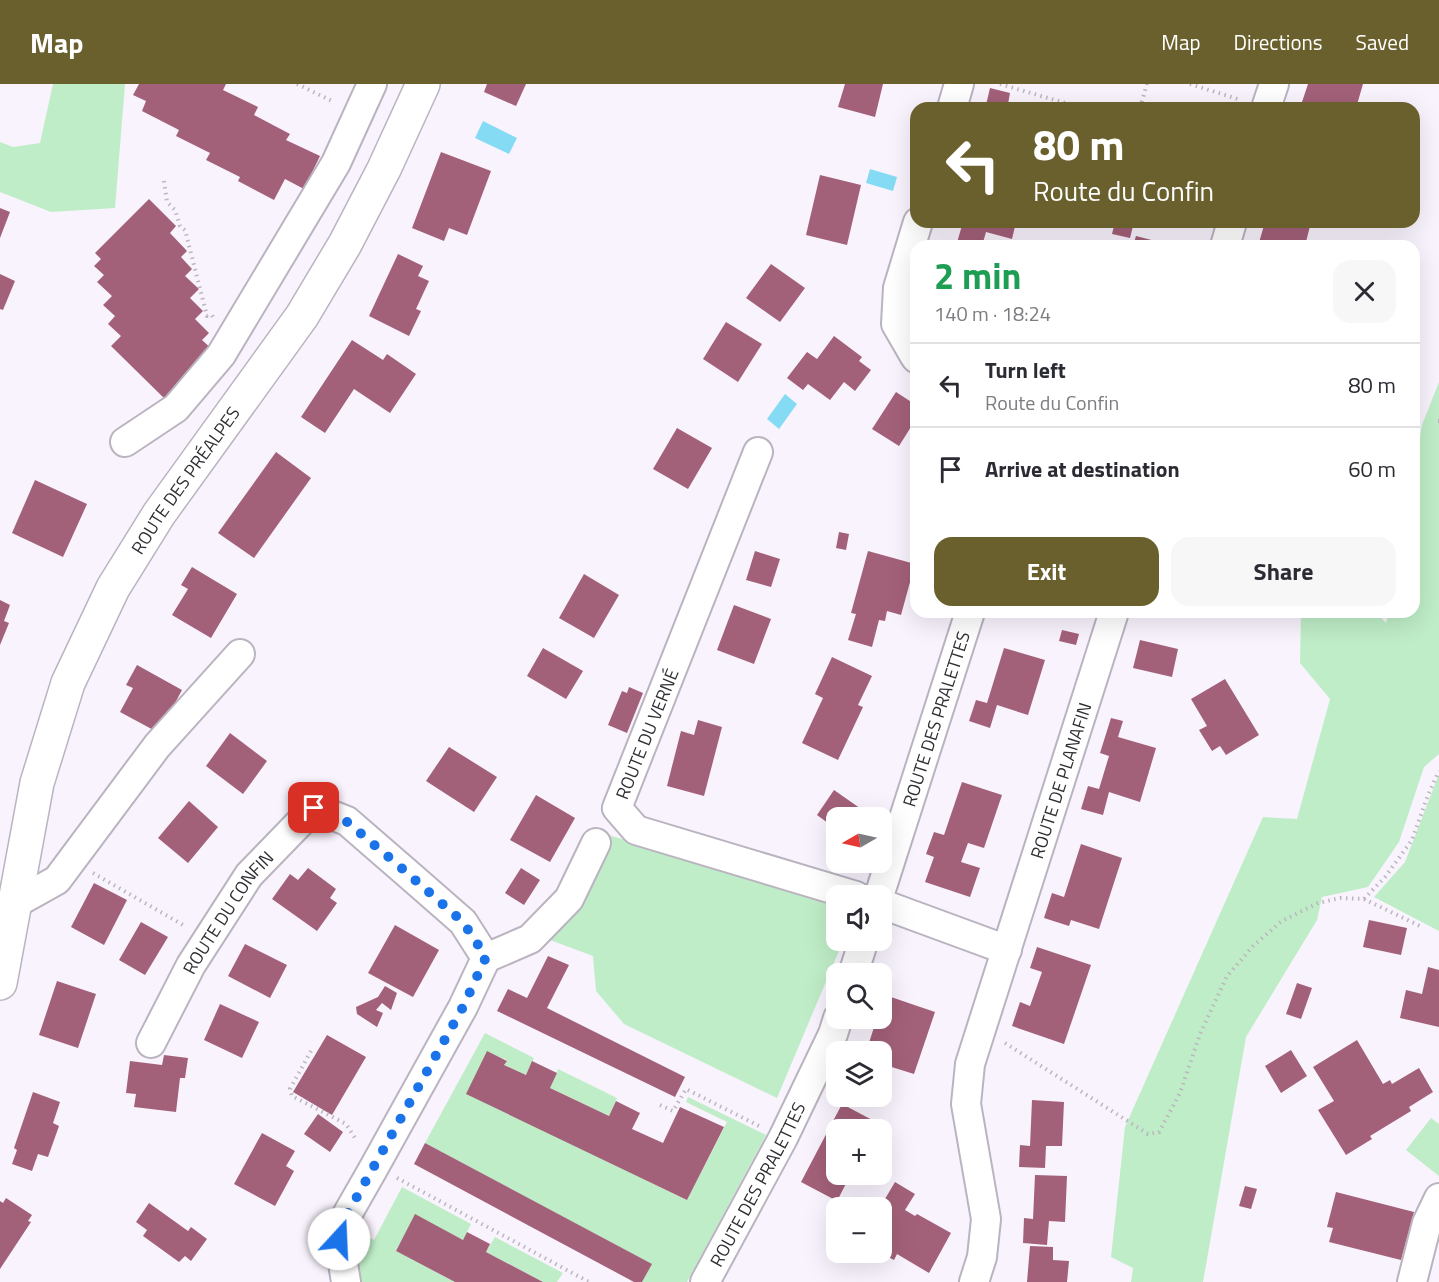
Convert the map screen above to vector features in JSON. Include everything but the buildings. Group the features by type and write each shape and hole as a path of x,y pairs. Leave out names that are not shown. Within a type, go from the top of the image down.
{"main road":[{"name":"ROUTE DES PRÉALPES","path":"0,983 37,783 68,683 113,588 159,514 302,316 345,244 384,169 423,84"}],"street":[{"path":"125,442 176,408 221,355 336,163 372,84"},
{"path":"954,102 959,84"},
{"path":"1257,102 1274,84"},
{"path":"910,248 898,288 896,324 910,348"},
{"name":"ROUTE DU VERNÉ","path":"758,452 617,808 636,830 826,887"},
{"name":"ROUTE DES PRALETTES","path":"883,885 968,618"},
{"name":"ROUTE DE PLANAFIN","path":"974,1282 982,1257 986,1219 966,1104 970,1064 1112,618"},
{"path":"14,904 57,880 157,746 240,654"},
{"name":"ROUTE DU CONFIN","path":"151,1042 190,965 249,875 314,808 346,821 398,865 463,922 486,957"},
{"path":"346,1282 339,1239 344,1220 463,1007 486,957 530,939 569,899 596,843"},
{"path":"892,908 1007,950"},
{"name":"ROUTE DES PRALETTES","path":"705,1282 783,1138 835,1029"},
{"path":"1412,1282 1427,1223 1439,1198"}],"path":[{"path":"297,84 330,100"},
{"path":"1000,84 1062,102"},
{"path":"1142,102 1147,84"},
{"path":"1190,84 1248,102"},
{"path":"164,182 167,202 175,210 180,226 185,230 207,316 212,315 214,324"},
{"path":"1364,899 1386,877 1412,840 1439,771"},
{"path":"71,861 207,939"},
{"path":"982,1028 1148,1134 1159,1132 1180,1094 1200,1034 1227,976 1254,945 1282,921 1318,903 1340,898 1364,899 1420,926"},
{"path":"311,1051 290,1089 292,1096 346,1124 375,1166 589,1282"},
{"path":"660,1105 673,1111 686,1089 783,1138"}],"green space":[{"path":"53,84 125,84 115,208 51,212 0,192 0,142 13,147 40,143"},
{"path":"1439,382 1439,754 1424,767 1399,842 1368,887 1322,897 1317,920 1246,1037 1203,1282 1131,1282 1133,1268 1111,1257 1125,1127 1263,817 1297,819 1330,699 1300,663 1301,618 1381,618 1386,623 1387,618 1420,618 1420,437 1422,425"},
{"path":"1439,774 1439,931 1374,897 1405,862"},
{"path":"608,835 826,898 826,951 839,951 834,963 826,963 826,981 777,1098 624,1024 596,991 593,956 550,940 570,911"},
{"path":"485,1033 534,1058 526,1075 504,1065 507,1060 487,1052 467,1094 687,1200 727,1122 686,1102 688,1097 766,1135 687,1282 642,1282 651,1264 425,1143"},
{"path":"558,1069 617,1098 609,1116 550,1088"},
{"path":"1431,1118 1439,1124 1439,1176 1406,1150"},
{"path":"402,1187 471,1224 463,1240 415,1215 396,1251 455,1282 362,1282 355,1247 358,1231 374,1240"},
{"path":"495,1237 563,1273 557,1282 543,1282 486,1252"}],"water":[{"path":"483,121 517,138 509,154 475,138"},
{"path":"870,169 897,177 893,191 866,183"},
{"path":"785,394 797,404 779,429 767,419"}],"route":[{"path":"314,808 346,821 398,865 463,922 486,957 463,1007 344,1220 339,1239"}]}
